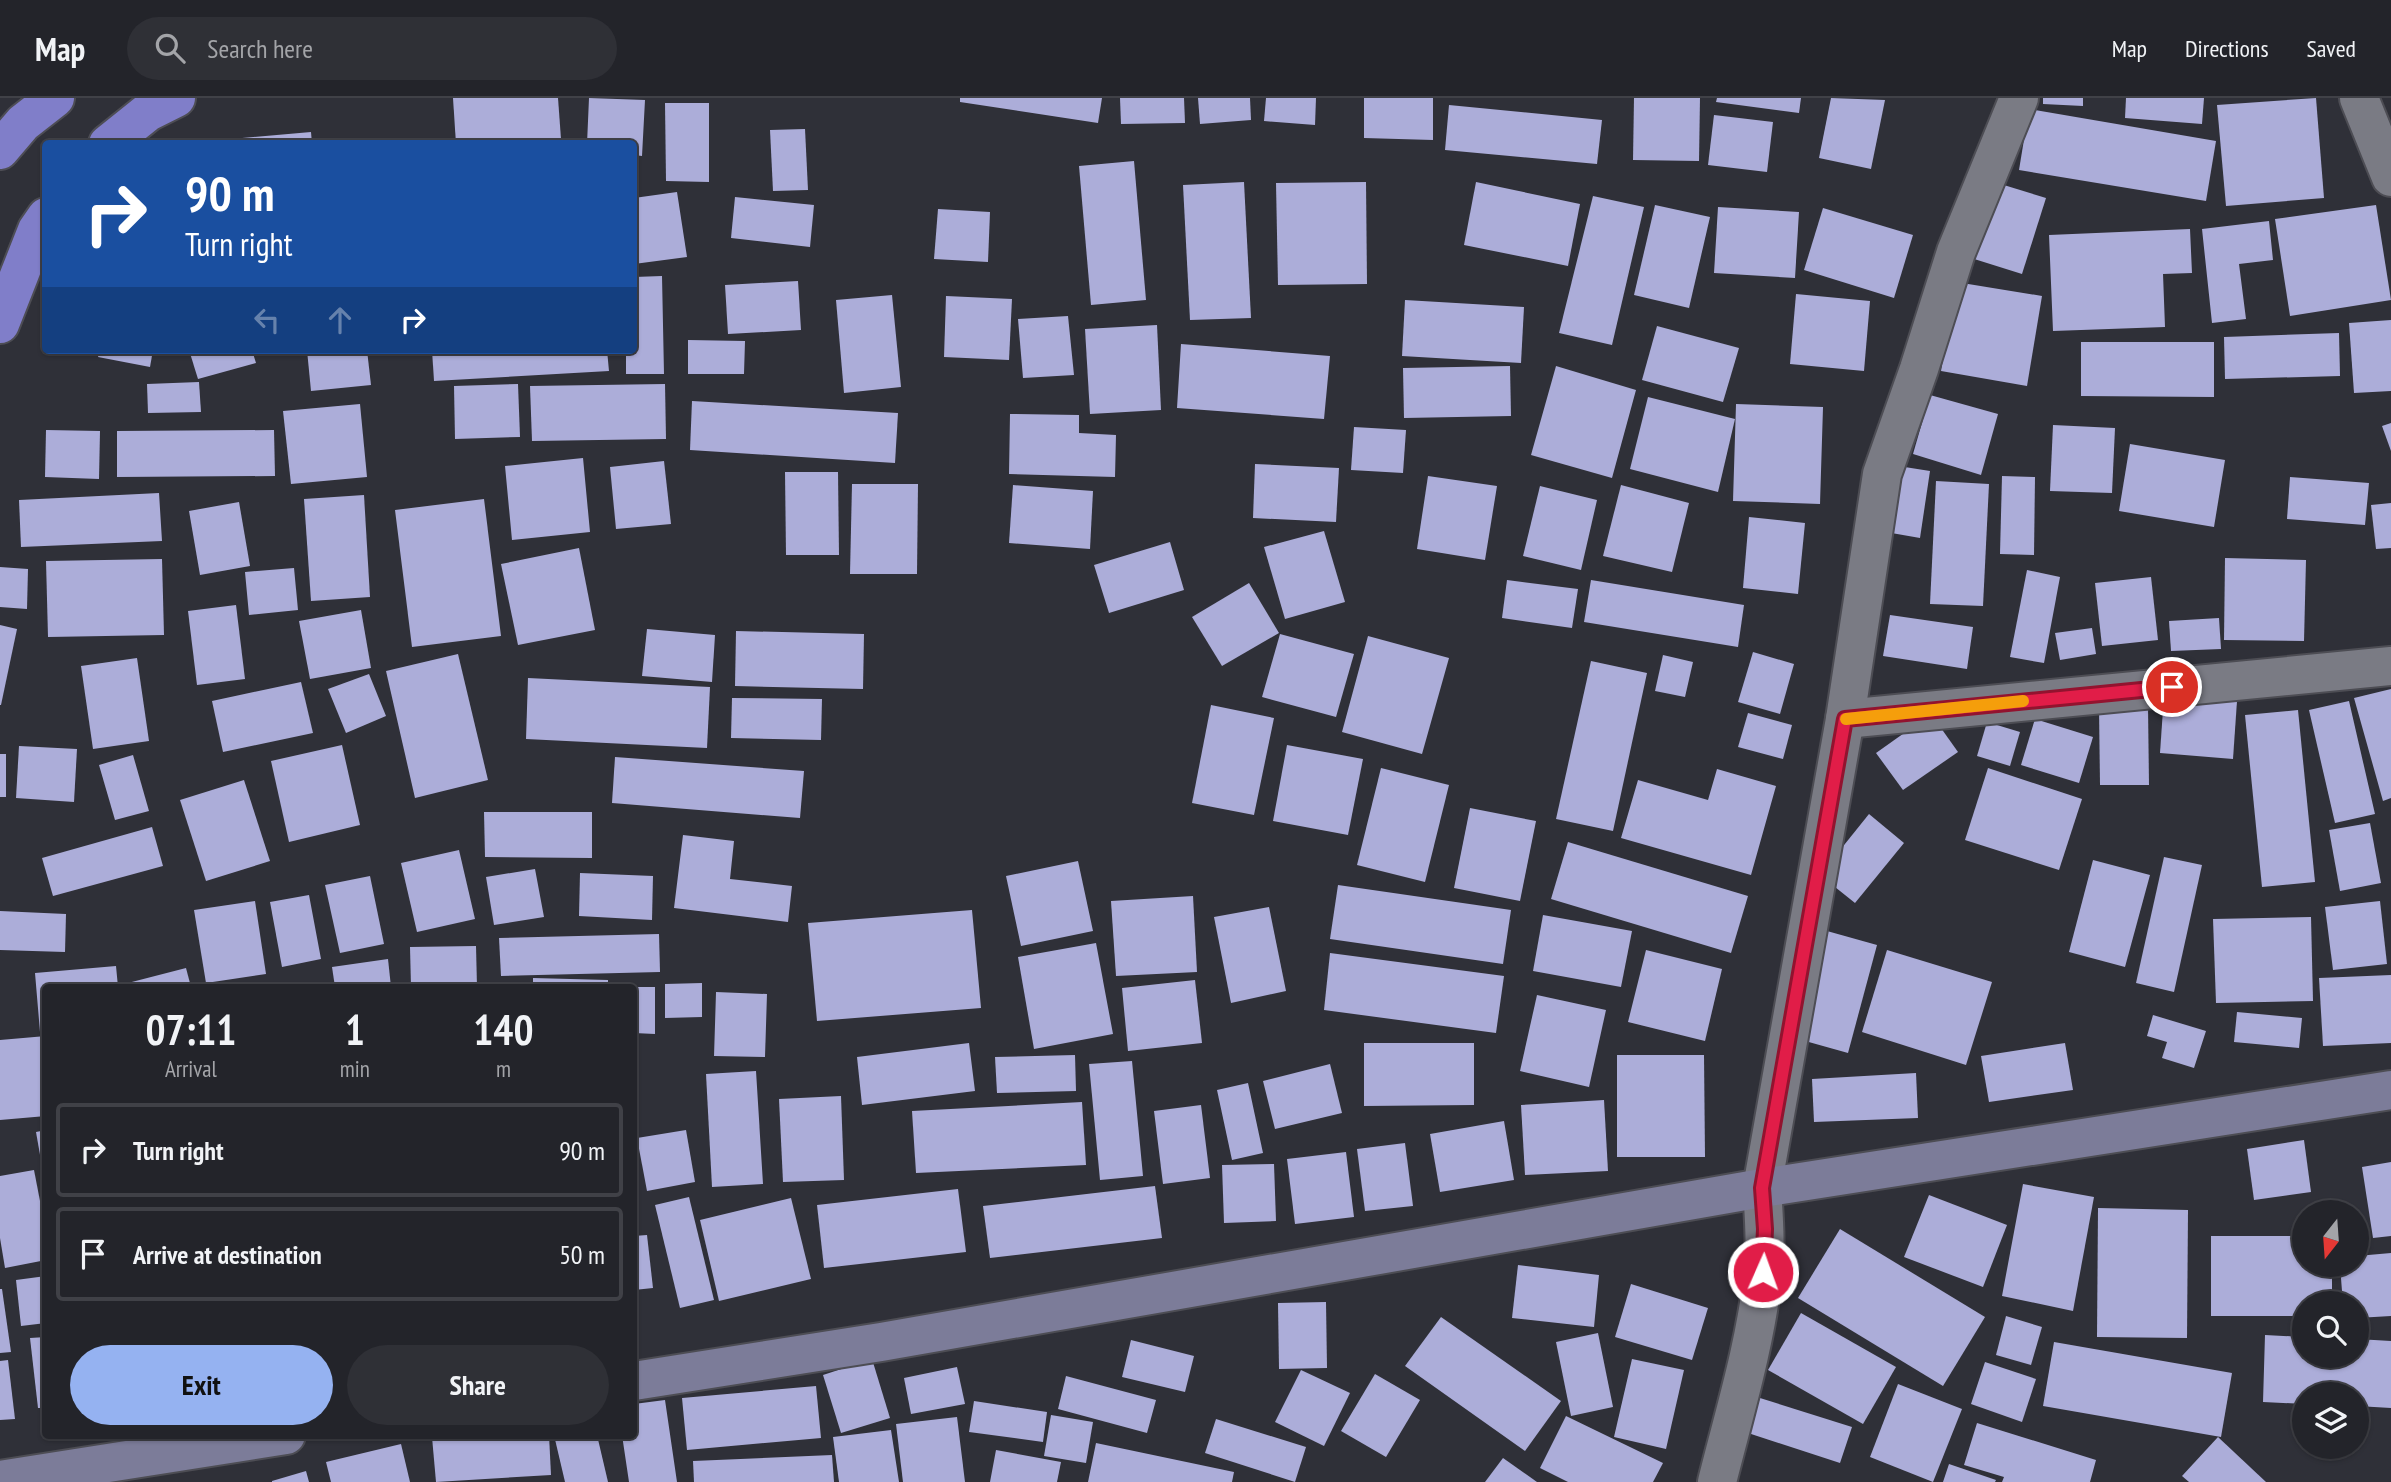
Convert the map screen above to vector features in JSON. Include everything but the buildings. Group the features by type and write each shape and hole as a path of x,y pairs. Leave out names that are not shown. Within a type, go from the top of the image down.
{"highway":[{"path":"0,150 23,123 55,98"},
{"path":"113,140 148,112 176,98"},
{"path":"0,324 42,223"}],"street":[{"path":"1717,1482 1758,1315 1765,1229 1762,1188 1845,719 1882,474 1956,252 2019,98"},
{"path":"2359,98 2391,177"},
{"path":"1845,719 2391,666"},
{"path":"637,1381 880,1342 1762,1188 2391,1090"},
{"path":"0,1480 261,1439"}],"slow traffic":[{"path":"1846,719 2023,701"}],"route":[{"path":"1763,1272 1765,1229 1762,1188 1845,719 2172,687"}]}
